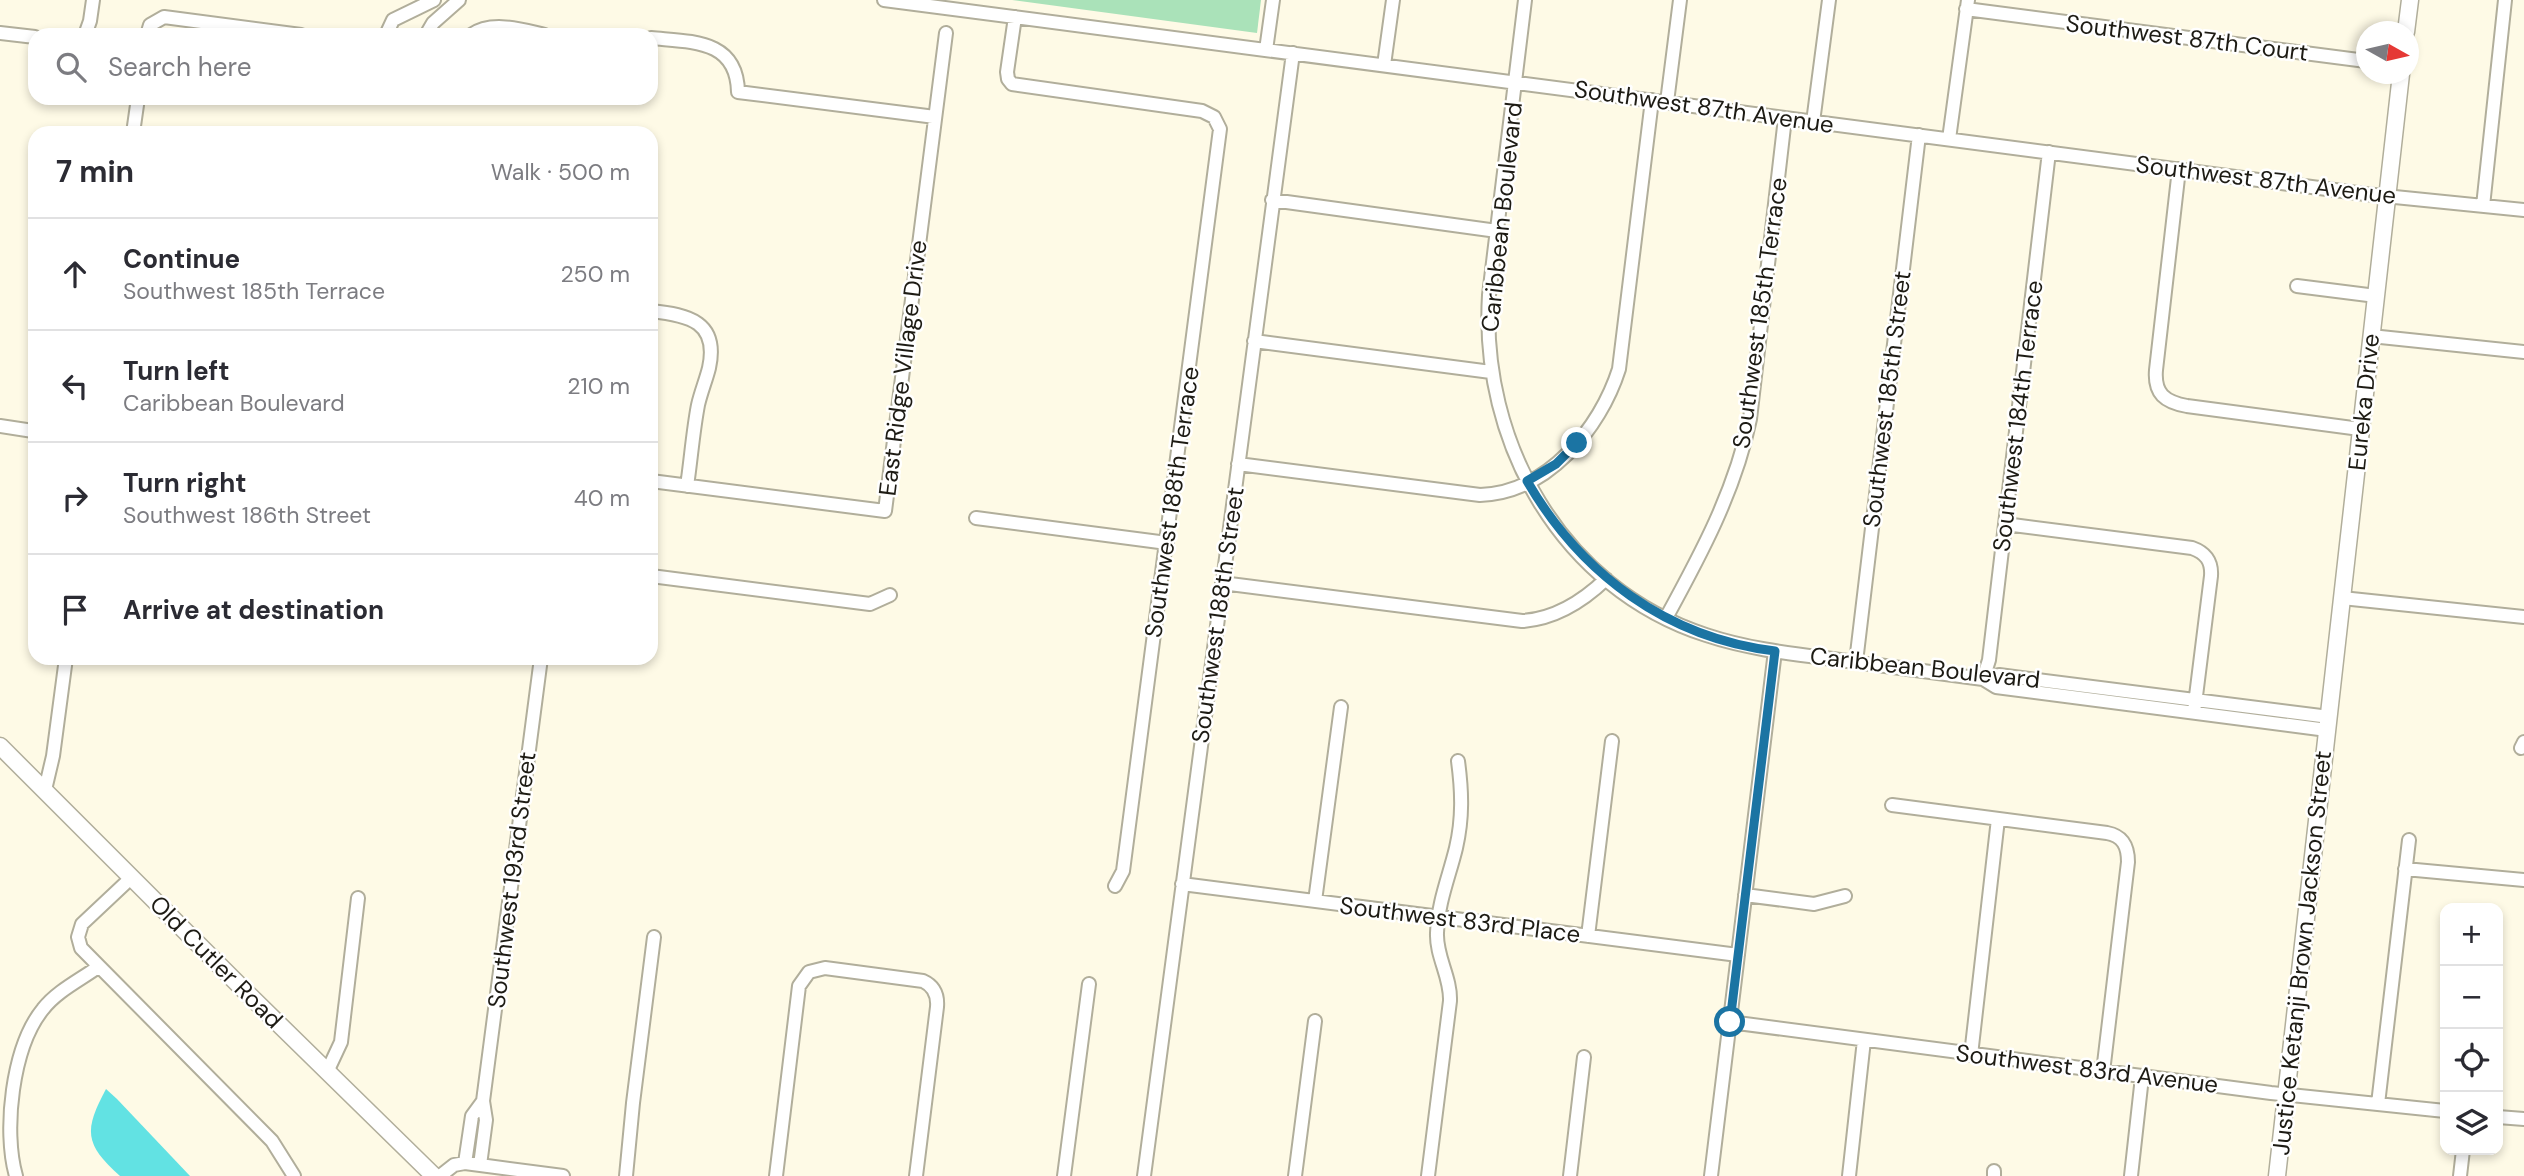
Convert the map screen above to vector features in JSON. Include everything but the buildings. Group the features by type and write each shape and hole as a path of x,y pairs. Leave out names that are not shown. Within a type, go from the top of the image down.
{"main road":[{"path":"2407,21 2410,0"},
{"name":"Eureka Drive","path":"2328,723 2400,84"},
{"name":"Justice Ketanji Brown Jackson Street","path":"2277,1176 2328,723"},
{"name":"Old Cutler Road","path":"0,746 434,1176"}],"street":[{"path":"88,28 93,0"},
{"path":"431,28 439,17 459,0"},
{"name":"Southwest 87th Avenue","path":"884,0 935,3 1015,17 1813,122 2388,196 2524,210"},
{"path":"1266,50 1273,0"},
{"path":"1384,65 1392,0"},
{"name":"Caribbean Boulevard","path":"1525,0 1488,315 1491,372 1505,431 1527,481 1562,534 1606,579 1666,618 1712,637 1775,651 1983,679 1996,687 2328,723"},
{"path":"1667,102 1679,0"},
{"path":"1813,122 1829,0"},
{"path":"2483,206 2505,0"},
{"path":"389,28 393,20 431,2 439,17"},
{"path":"1949,139 1967,4"},
{"name":"Southwest 87th Court","path":"1967,4 2356,59"},
{"path":"150,28 154,21 164,17 248,28"},
{"name":"Southwest 188th Terrace","path":"1015,17 1007,72 1010,82 1020,86 1202,111 1214,117 1219,125 1220,138 1123,871 1115,886"},
{"path":"0,33 28,36"},
{"name":"East Ridge Village Drive","path":"658,482 885,511 947,33"},
{"path":"658,38 701,43 720,52 730,62 736,74 738,92 935,117"},
{"name":"Southwest 188th Street","path":"1144,1176 1293,53"},
{"path":"1238,464 1480,495 1504,492 1556,464 1577,443 1601,412 1616,379 1623,351 1652,100"},
{"path":"134,126 137,105"},
{"name":"Southwest 185th Terrace","path":"1666,618 1727,500 1745,443 1785,118"},
{"name":"Southwest 185th Street","path":"1856,662 1919,135"},
{"name":"Southwest 184th Terrace","path":"1983,679 1989,660 2049,152"},
{"path":"2179,169 2155,370 2156,386 2162,397 2187,407 2361,429"},
{"path":"1272,200 1497,231"},
{"path":"2297,286 2376,296"},
{"path":"658,313 691,320 704,329 711,340 709,368 698,402 687,486"},
{"path":"2371,336 2524,352"},
{"path":"1254,341 1491,372"},
{"path":"0,426 28,430"},
{"path":"976,517 1167,543"},
{"path":"2005,524 2192,548 2206,556 2211,576 2195,707"},
{"path":"658,577 870,604 890,595"},
{"path":"1222,583 1522,621 1539,619 1567,609 1606,579"},
{"path":"2342,598 2524,617"},
{"path":"1711,1176 1775,651"},
{"path":"45,790 53,755 65,665"},
{"name":"Southwest 193rd Street","path":"480,1165 486,1112 483,1101 540,665"},
{"path":"1315,901 1341,707"},
{"path":"1588,936 1612,741"},
{"path":"1428,1176 1451,993 1448,976 1438,951 1438,917 1443,886 1457,845 1461,818 1462,795 1458,761"},
{"path":"1892,805 2107,833 2124,842 2128,862 2103,1072"},
{"path":"1970,1055 1998,819"},
{"path":"2378,1104 2409,840"},
{"path":"2405,869 2524,880"},
{"path":"132,877 79,930 82,951 272,1141 294,1176"},
{"name":"Southwest 83rd Place","path":"1182,884 1738,956"},
{"path":"1745,895 1814,904 1845,896"},
{"path":"327,1072 341,1042 358,898"},
{"path":"626,1176 632,1103 654,937"},
{"path":"16,1176 11,1155 10,1131 18,1067 30,1030 49,1002 98,967"},
{"path":"776,1176 799,986 809,972 825,968 919,980 928,983 934,990 938,1002 916,1176"},
{"path":"1064,1176 1089,984"},
{"path":"1295,1176 1315,1021"},
{"name":"Southwest 83rd Avenue","path":"1730,1022 2286,1095 2440,1110"},
{"path":"1849,1176 1864,1040"},
{"path":"1570,1176 1584,1057"},
{"path":"2131,1176 2142,1077"},
{"name":"Southwest 193rd Street","path":"465,1163 470,1126 475,1110 483,1101"},
{"path":"2503,1117 2524,1119"},
{"path":"470,1126 485,1128"},
{"path":"2460,1176 2462,1155"},
{"path":"440,1176 454,1165 465,1163 563,1176"}],"green space":[{"path":"1012,0 1261,0 1257,33"}],"water":[{"path":"106,1089 190,1176 120,1176 108,1165 91,1136 94,1115"}],"route":[{"path":"1577,443 1547,471 1527,481 1547,514 1579,553 1606,579 1644,606 1676,624 1731,643 1775,651 1730,1022"}]}
